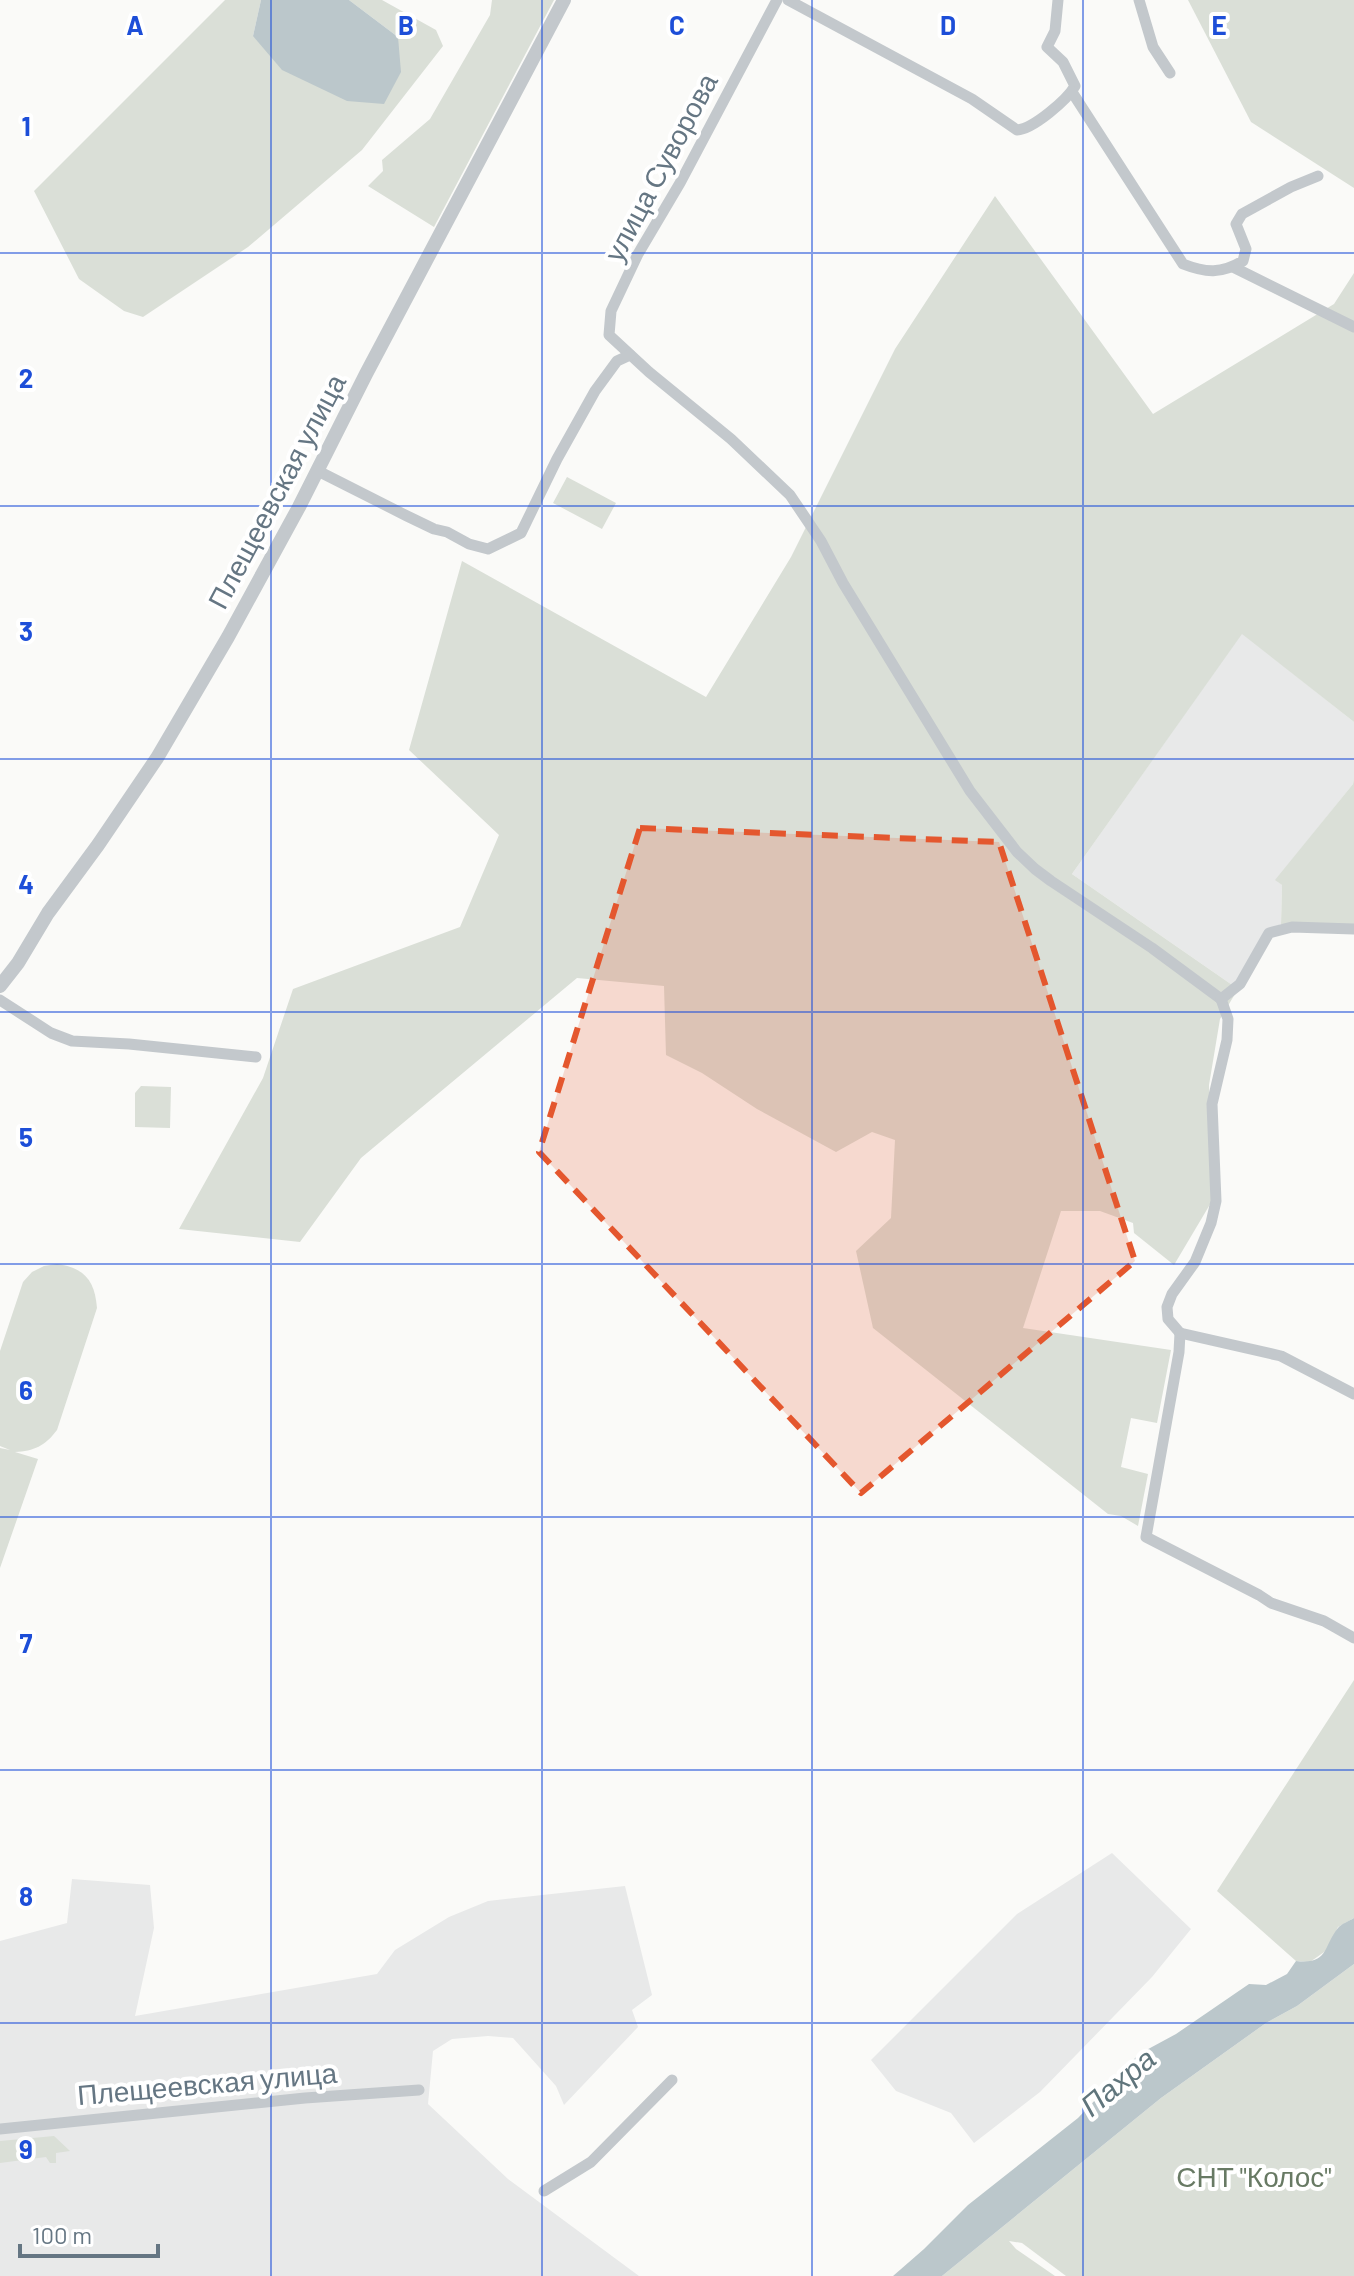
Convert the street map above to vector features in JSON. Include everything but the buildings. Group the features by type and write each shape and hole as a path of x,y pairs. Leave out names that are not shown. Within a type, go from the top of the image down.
{"street":[{"name":"Плещеевская улица","path":"0,986 175,729 228,637 564,0"},
{"name":"улица Суворова","path":"630,355 609,335 611,311 638,254 680,183 777,0"},
{"path":"788,0 972,99 1017,130 1023,130 1047,115 1075,86 1063,62 1047,47 1055,31 1058,0"},
{"path":"1139,0 1153,47 1170,73"},
{"path":"1072,92 1183,264 1195,269 1222,271 1243,261 1246,249 1236,224 1242,214 1318,176"},
{"path":"1233,267 1354,327"},
{"path":"318,471 434,529 488,549 521,533 595,391 617,361 630,355 731,439 790,495 821,541 850,596 970,791 1017,852 1051,881 1152,948 1221,999 1228,1019 1227,1040 1212,1104 1216,1201 1211,1223 1195,1262 1172,1294 1167,1307 1168,1319 1180,1333 1281,1356 1354,1394"},
{"path":"1221,999 1240,984 1269,933 1292,927 1354,929"},
{"path":"0,1000 51,1033 72,1041 256,1057"},
{"path":"1180,1333 1146,1537 1271,1603 1324,1621 1354,1638"},
{"path":"544,2191 591,2162 672,2080"},
{"name":"Плещеевская улица","path":"0,2129 305,2098 419,2090"}],"highlighted area":[{"path":"640,828 999,842 1135,1261 861,1493 539,1152"}],"shaded area":[{"path":"1242,633 1354,722 1354,778 1353,784 1276,880 1282,885 1281,924 1267,931 1238,989 1072,874"},
{"path":"1112,1853 1191,1929 1152,1977 1040,2092 974,2143 951,2113 896,2091 871,2060 1017,1914"},
{"path":"72,1879 150,1885 154,1928 135,2016 377,1974 395,1950 449,1917 488,1901 625,1886 652,1995 632,2010 638,2027 564,2105 556,2086 513,2038 488,2036 452,2039 433,2051 428,2104 508,2179 639,2276 0,2276 0,1941 67,1923"}],"green space":[{"path":"225,0 261,0 253,36 398,37 349,0 382,0 436,30 443,46 362,150 248,247 143,317 124,311 79,279 34,191"},
{"path":"492,0 554,0 434,227 368,186 383,171 382,160 430,119 490,15"},
{"path":"1188,0 1354,0 1354,188 1251,122"},
{"path":"995,196 1153,414 1334,304 1354,273 1354,722 1242,634 1072,874 1238,989 1220,1019 1209,1085 1212,1201 1174,1265 1134,1233 1133,1223 1100,1211 1061,1211 1023,1328 1171,1350 1157,1423 1131,1418 1121,1467 1148,1474 1138,1526 1121,1516 1108,1514 873,1328 856,1251 891,1218 895,1140 872,1132 836,1152 666,1055 664,986 577,978 361,1158 300,1242 179,1229 263,1078 293,989 460,927 499,835 409,750 462,561 706,697 791,557 895,349"},
{"path":"567,477 616,503 602,529 553,503"},
{"path":"1354,778 1354,925 1281,924 1282,885 1275,880 1353,784"},
{"path":"141,1086 171,1087 170,1128 135,1127 135,1093"},
{"path":"57,1264 75,1269 87,1277 94,1290 97,1308 57,1430 39,1447 15,1452 38,1459 0,1568 0,1448 10,1450 0,1446 0,1351 23,1282 32,1272"},
{"path":"1354,1680 1354,1918 1338,1927 1327,1950 1310,1962 1296,1961 1217,1891"},
{"name":"СНТ \"Колос\"","path":"1354,1964 1354,2276 1066,2276 1022,2243 1009,2241 1055,2276 942,2276 1161,2098"},
{"path":"54,2136 70,2151 56,2153 56,2163 50,2163 46,2157 0,2163 0,2141"}],"water":[{"path":"261,0 349,0 398,37 401,72 384,104 347,101 282,70 253,36"},
{"name":"Пахра","path":"1354,1918 1354,1964 1161,2098 942,2276 893,2276 968,2205 1078,2118 1139,2054 1176,2034 1249,1984 1266,1985 1287,1974 1296,1961 1320,1957 1338,1928"}]}
